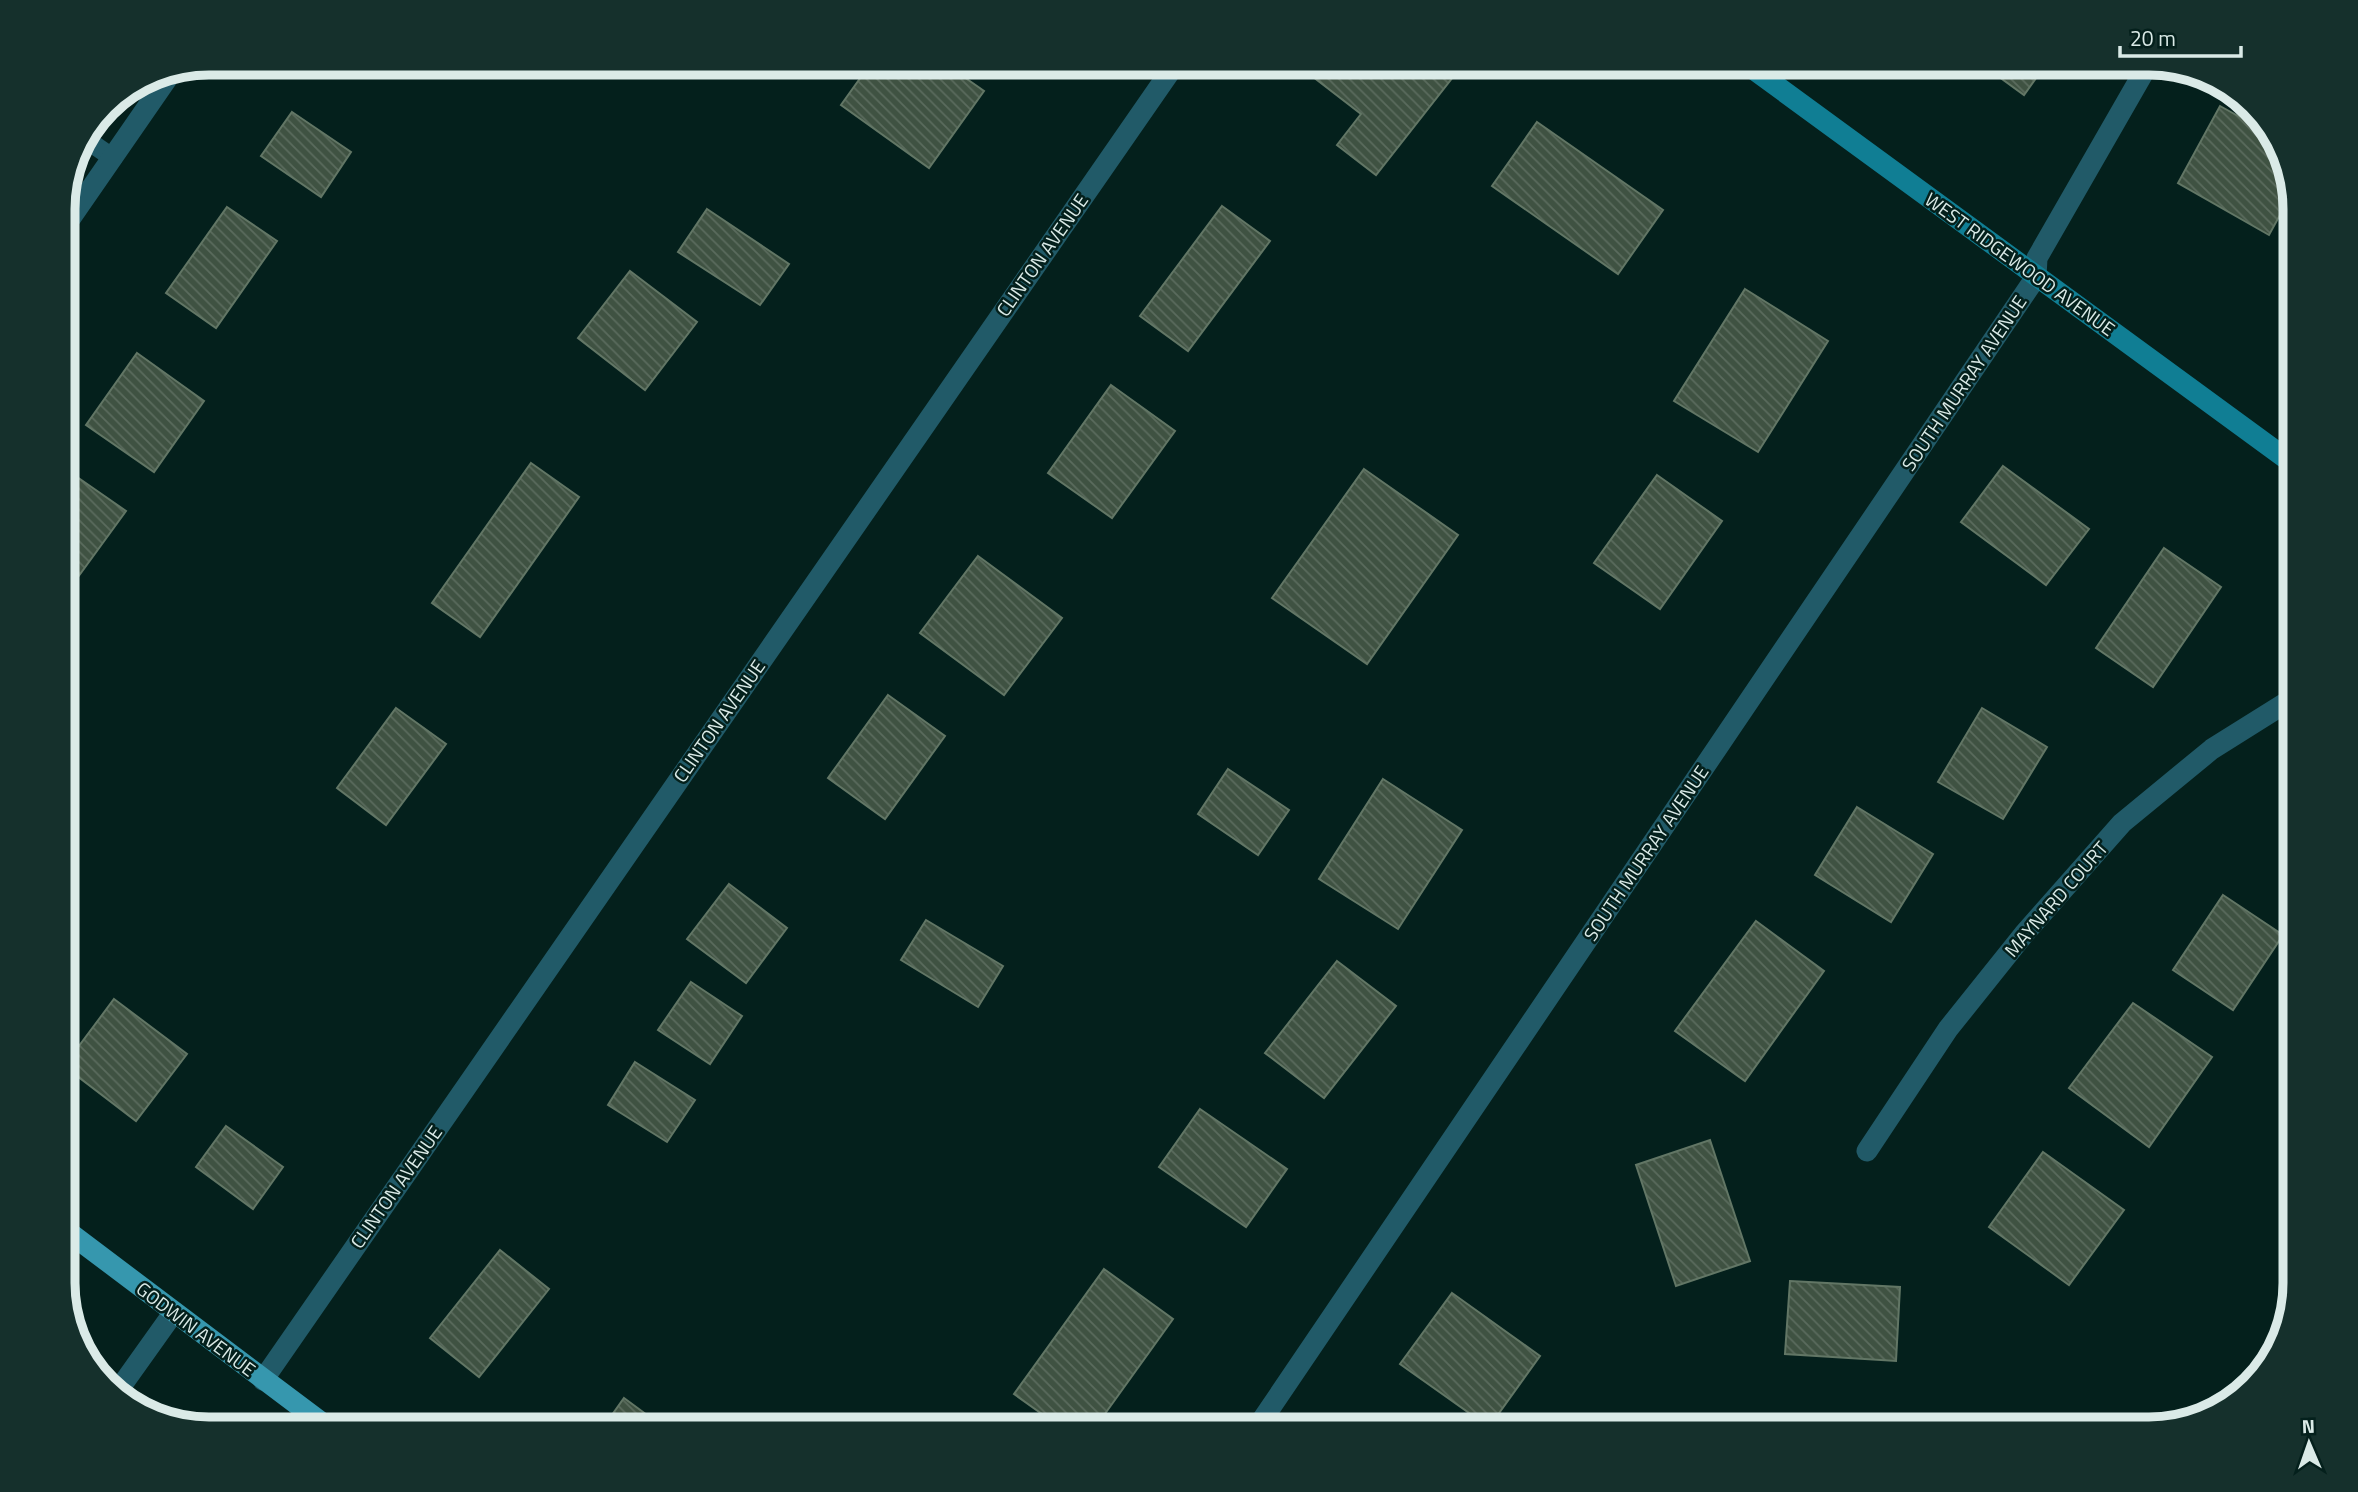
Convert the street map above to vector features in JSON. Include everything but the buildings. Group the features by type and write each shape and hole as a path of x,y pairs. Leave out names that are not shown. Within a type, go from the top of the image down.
{"main road":[{"name":"GODWIN AVENUE","path":"76,1238 314,1417"}],"street":[{"name":"CLINTON AVENUE","path":"263,1380 1168,75"},
{"name":"WEST RIDGEWOOD AVENUE","path":"1761,75 2283,456"},
{"name":"SOUTH MURRAY AVENUE","path":"1264,1417 2036,277 2037,258 2142,75"},
{"path":"76,211 164,83"},
{"name":"MAYNARD COURT","path":"1867,1151 1948,1029 2024,934 2122,823 2212,750 2283,705"},
{"path":"123,1384 174,1312"}],"lane":[{"path":"92,143 113,158"}]}
